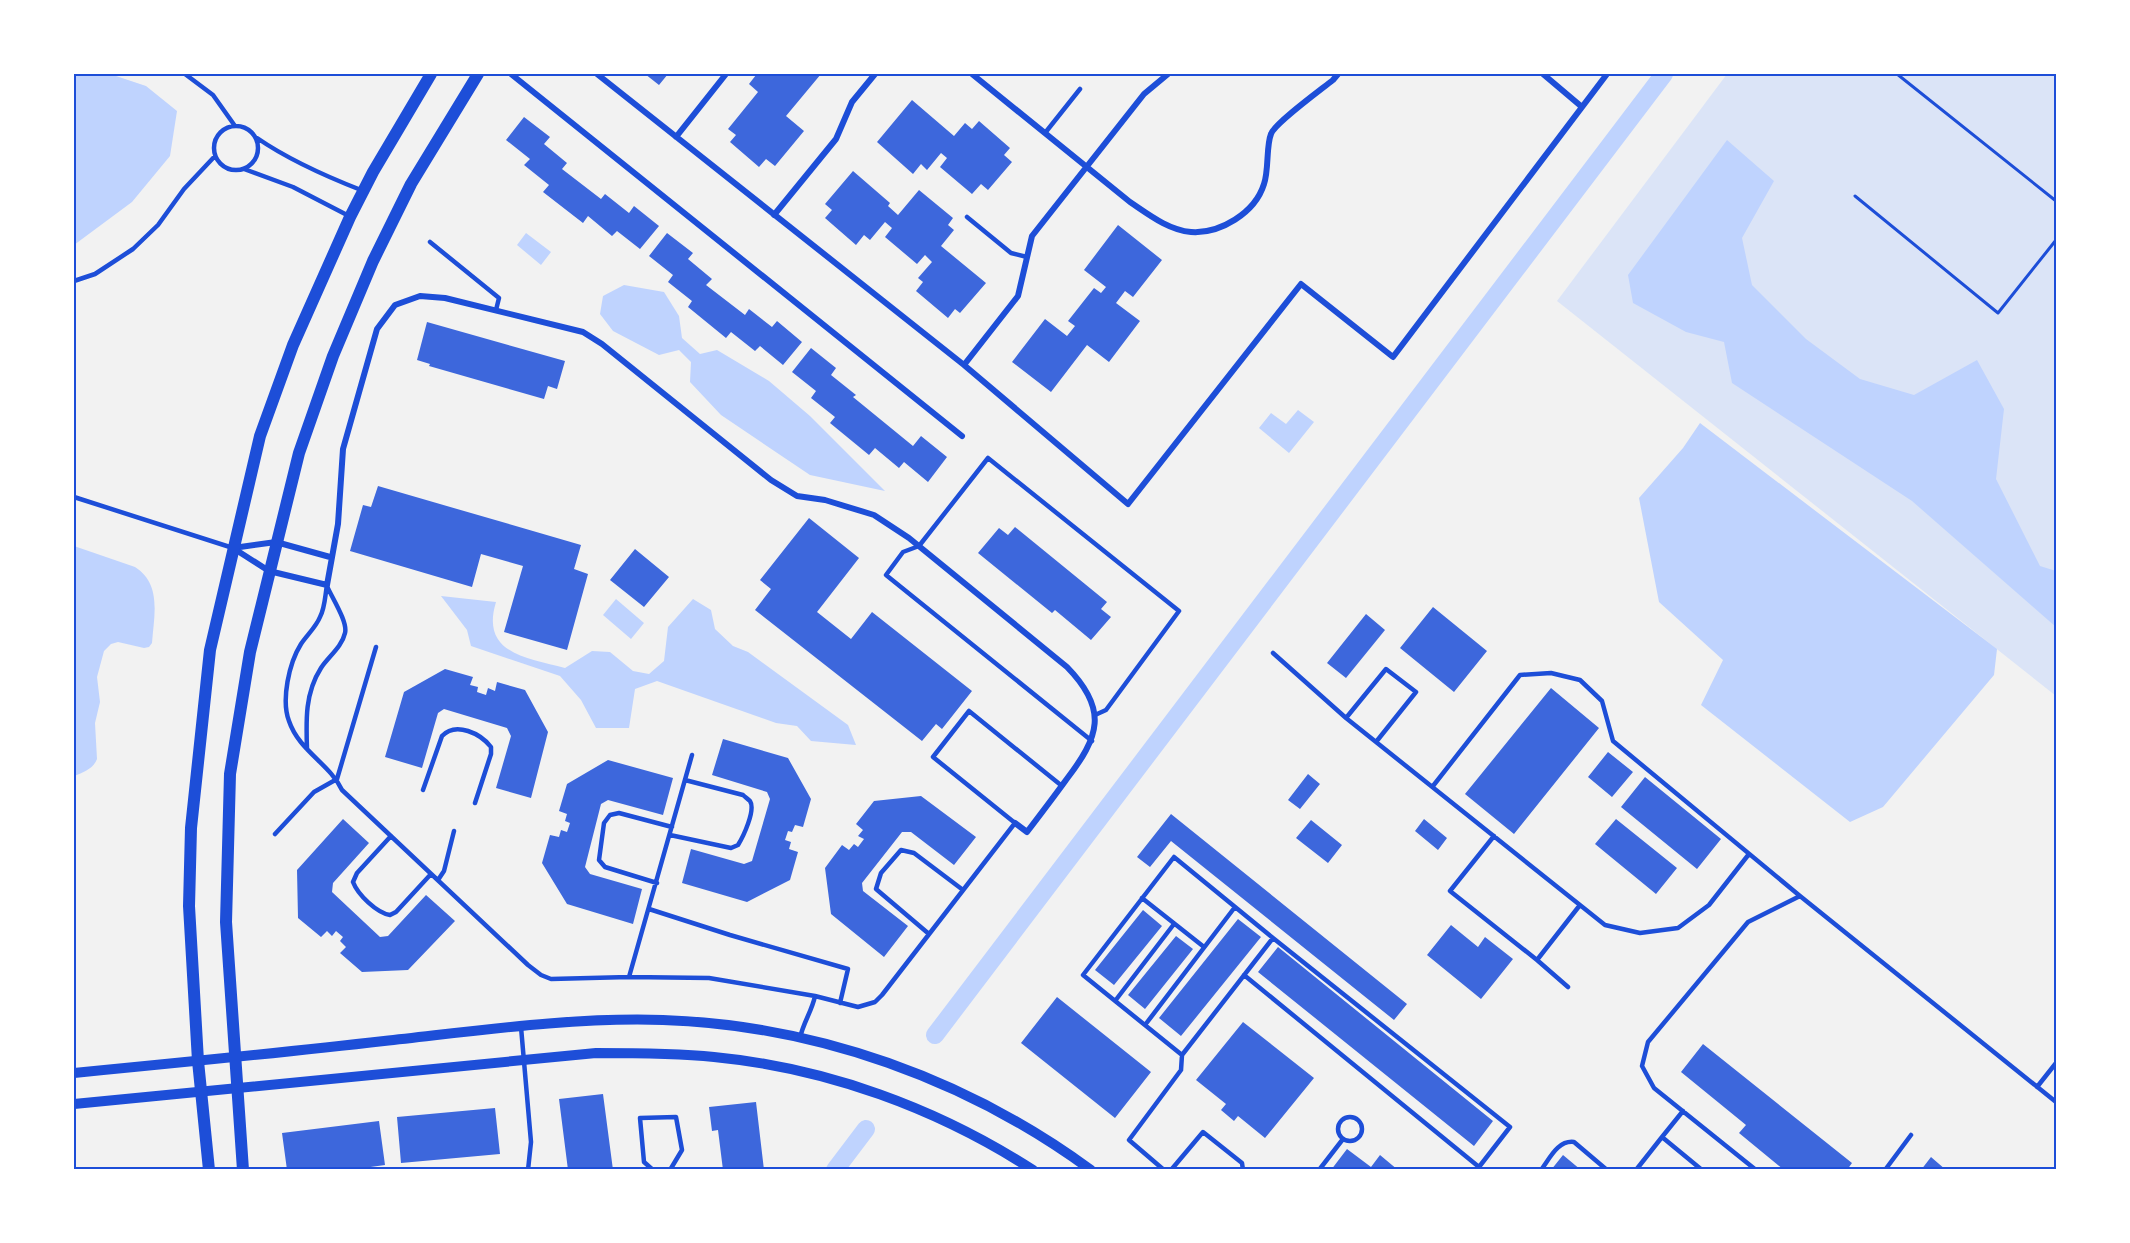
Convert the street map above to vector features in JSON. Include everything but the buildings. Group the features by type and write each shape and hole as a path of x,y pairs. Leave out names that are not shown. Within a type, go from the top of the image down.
{"main road":[{"path":"209,1170 198,1061 189,906 191,828 210,650 260,436 293,345 350,217 431,74"},
{"path":"243,1170 226,922 230,774 250,652 298,453 333,356 373,261 411,184 478,74"}],"street":[{"path":"511,74 962,436"},
{"path":"597,74 964,364 1128,504 1301,284 1393,357 1607,74"},
{"path":"676,137 726,74"},
{"path":"774,215 836,139 852,102 875,74"},
{"path":"972,74 1130,202 1153,218 1192,232 1218,228 1238,218 1255,203 1264,185 1271,133 1338,74"},
{"path":"964,364 1018,296 1032,236 1144,94 1168,74"},
{"path":"1543,74 1582,107"},
{"path":"233,548 269,571 327,585 330,557 338,524 344,449 377,329 395,305 420,296 446,298 583,332 602,344 771,480 797,496 825,500 874,515 919,546 1079,679 1095,715 1092,741 1081,761 1027,832 1015,823"},
{"path":"233,548 276,542 330,557"},
{"path":"74,1073 569,1022 662,1020 723,1024 801,1038 846,1049 905,1068 963,1093 1018,1122 1091,1170"},
{"path":"74,1104 596,1053 656,1053 715,1057 778,1066 840,1081 898,1101 954,1125 1033,1170"}],"lane":[{"path":"186,74 213,95 235,126"},
{"path":"1045,133 1080,89"},
{"path":"257,138 258,156 251,166 237,171 224,167 215,156 215,142 228,127 248,129 278,153 364,191"},
{"path":"74,280 95,274 133,249 158,225 184,189 215,156"},
{"path":"244,169 293,187 350,217"},
{"path":"967,217 1011,254 1027,257"},
{"path":"430,242 499,298 496,310"},
{"path":"1092,741 886,575 903,552 919,546 988,458 1179,611 1106,710 1095,715"},
{"path":"74,497 233,548"},
{"path":"307,752 306,717 311,686 322,667 337,649 345,633 345,622 327,585"},
{"path":"327,585 320,618 300,646 290,671 286,692 289,720 307,752 337,779 342,790 431,874 541,975 551,979 709,978 815,996 858,1007 875,1002 1015,823 933,757 969,711 1062,786"},
{"path":"275,834 314,792 337,779 376,647"},
{"path":"1273,653 1346,718 1605,925 1640,933 1678,928 1709,904 1749,854"},
{"path":"1346,718 1386,669 1416,692 1376,742"},
{"path":"1432,786 1520,675 1551,673 1580,680 1602,701 1613,741 1800,896 2056,1102"},
{"path":"423,790 442,736 453,729 478,734 492,747 475,803"},
{"path":"629,977 692,755"},
{"path":"670,835 731,848 738,845 745,833 752,805 750,800 743,795 685,780"},
{"path":"657,883 605,867 599,860 604,823 610,815 619,813 672,827"},
{"path":"438,880 444,871 454,831"},
{"path":"391,836 357,873 353,882 356,889 383,914 390,915 396,912 431,874"},
{"path":"1494,836 1450,891 1568,987"},
{"path":"929,934 876,889 881,873 901,850 914,853 963,890"},
{"path":"1182,1055 1083,975 1174,857 1510,1127 1479,1167 1244,975"},
{"path":"1755,1170 1654,1088 1642,1066 1648,1042 1748,922 1800,896"},
{"path":"1142,898 1204,947"},
{"path":"1537,960 1580,905"},
{"path":"1145,1025 1235,907"},
{"path":"649,909 848,969 840,1003"},
{"path":"1114,1001 1174,924"},
{"path":"1164,1170 1129,1140 1181,1070 1182,1055 1273,938"},
{"path":"801,1038 802,1027 812,1010 815,996"},
{"path":"521,1027 531,1142 528,1170"},
{"path":"2037,1087 2056,1063"},
{"path":"1636,1170 1683,1111"},
{"path":"653,1170 644,1162 640,1118 676,1117 682,1150 670,1170"},
{"path":"1349,1118 1357,1120 1361,1125 1360,1136 1350,1141 1343,1139 1339,1133 1340,1125 1349,1118"},
{"path":"1171,1170 1203,1132 1242,1163 1243,1170"},
{"path":"1885,1170 1911,1135"},
{"path":"1662,1137 1702,1170"},
{"path":"1319,1170 1343,1139"},
{"path":"1541,1170 1560,1145 1574,1142 1607,1170"}],"path":[{"path":"1897,74 2056,201"},
{"path":"1855,196 1998,313 2056,240"}],"shaded area":[{"path":"1727,74 2056,74 2056,696 1557,301"}],"water":[{"path":"74,74 110,74 146,86 177,111 170,156 132,202 74,245"},
{"path":"1727,140 1774,181 1742,238 1752,285 1806,339 1860,379 1914,395 1977,360 2004,409 1996,479 2040,566 2056,571 2056,627 1912,501 1732,383 1724,342 1686,332 1633,303 1628,275"},
{"path":"526,233 551,252 541,265 517,245"},
{"path":"624,285 664,292 679,316 682,338 700,354 717,350 769,381 810,416 885,491 810,475 721,415 690,382 691,362 679,350 659,355 613,331 600,314 603,296"},
{"path":"1298,410 1314,422 1289,453 1259,428 1271,413 1286,424"},
{"path":"1700,423 1997,649 1994,675 1883,807 1850,822 1701,705 1723,660 1659,602 1639,498 1683,448"},
{"path":"74,546 135,567 144,574 153,591 155,612 152,643 149,647 118,642 111,644 104,651 97,677 100,702 95,723 97,759 91,768 74,776"},
{"path":"441,596 496,602 493,619 495,633 501,643 511,651 536,661 565,668 592,651 610,652 633,671 649,674 664,661 668,627 693,599 711,610 715,629 733,646 748,652 848,725 856,745 811,741 797,726 776,723 657,681 635,689 629,728 596,728 581,700 560,676 471,646 467,630"},
{"path":"616,599 644,623 631,639 603,615"}],"waterway":[{"path":"935,1035 1664,74"},
{"path":"835,1170 866,1129"}]}
